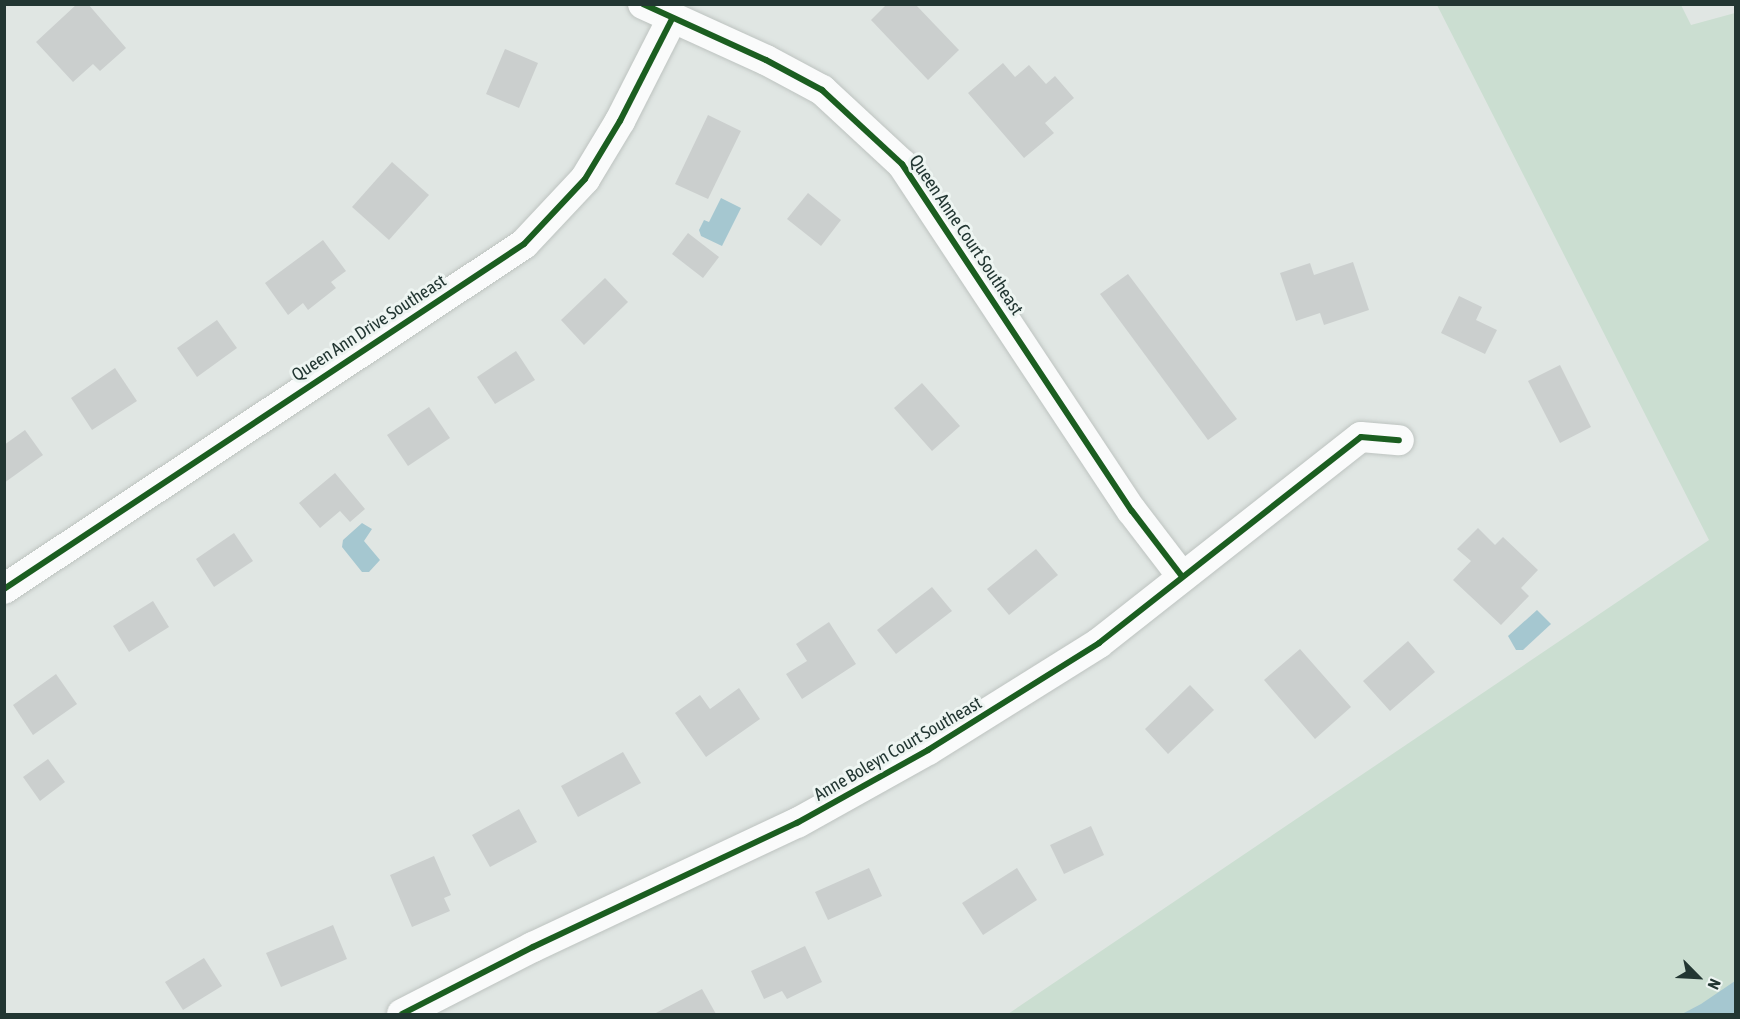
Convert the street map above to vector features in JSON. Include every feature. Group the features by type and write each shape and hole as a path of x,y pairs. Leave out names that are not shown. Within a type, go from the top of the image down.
{"street":[{"name":"Queen Anne Court Southeast","path":"643,4 766,60 822,90 902,164 1132,511 1181,575"},
{"name":"Queen Ann Drive Southeast","path":"4,589 524,244 585,180 672,19"},
{"name":"Anne Boleyn Court Southeast","path":"402,1014 533,947 797,823 928,750 1100,643 1181,575 1361,437 1399,440"}],"green space":[{"path":"1437,5 1681,5 1691,25 1735,13 1735,1014 1008,1014 1709,540"}],"water":[{"path":"721,198 741,208 722,246 701,236 699,230 704,220 709,222"},
{"path":"362,523 372,529 364,541 380,560 369,572 362,572 342,547 343,540"},
{"path":"1537,610 1551,624 1523,650 1516,650 1508,636"},
{"path":"1735,981 1735,1014 1682,1014 1701,1004"}],"building":[{"path":"77,4 88,4 126,48 100,71 93,64 73,82 36,42"},
{"path":"887,4 915,4 959,50 928,80 871,20"},
{"path":"505,49 538,63 519,108 486,94"},
{"path":"1003,63 1015,77 1029,65 1046,84 1055,76 1074,98 1045,123 1054,133 1024,158 968,93"},
{"path":"708,115 741,131 708,199 675,184"},
{"path":"392,162 429,195 389,240 352,207"},
{"path":"808,193 841,220 821,246 787,219"},
{"path":"688,233 719,257 703,278 672,254"},
{"path":"323,240 346,271 331,282 336,288 308,310 303,303 288,315 265,283"},
{"path":"1353,262 1369,310 1324,325 1320,313 1296,321 1280,273 1310,263 1314,275"},
{"path":"1128,274 1237,419 1208,440 1100,294"},
{"path":"605,278 628,302 584,345 561,320"},
{"path":"1459,296 1482,307 1476,320 1497,330 1485,354 1441,333"},
{"path":"217,320 237,348 197,377 177,348"},
{"path":"516,351 535,380 495,404 477,377"},
{"path":"1560,365 1591,427 1560,443 1528,381"},
{"path":"115,368 137,401 92,430 71,398"},
{"path":"922,383 960,426 932,451 894,408"},
{"path":"429,407 450,438 408,466 387,435"},
{"path":"25,430 43,455 4,483 4,445"},
{"path":"335,473 365,509 350,522 340,511 320,528 299,503"},
{"path":"1478,528 1495,545 1503,537 1538,570 1521,588 1529,596 1501,625 1453,580 1471,561 1457,549"},
{"path":"234,533 253,561 214,587 196,559"},
{"path":"1036,549 1058,575 1009,615 987,589"},
{"path":"932,587 952,611 896,654 877,630"},
{"path":"153,601 169,627 129,652 113,626"},
{"path":"829,622 856,664 802,699 786,674 807,661 796,644"},
{"path":"1408,641 1435,672 1390,711 1363,681"},
{"path":"1300,649 1351,707 1315,739 1264,680"},
{"path":"56,674 77,704 33,735 13,705"},
{"path":"1190,685 1214,710 1168,754 1145,729"},
{"path":"739,688 760,719 706,757 675,713 700,695 710,709"},
{"path":"623,752 641,783 578,817 561,786"},
{"path":"48,759 65,782 40,801 23,777"},
{"path":"519,809 537,842 490,867 472,835"},
{"path":"1091,826 1104,855 1064,874 1050,845"},
{"path":"434,856 451,895 444,898 450,911 412,927 390,875"},
{"path":"869,868 882,896 828,920 815,892"},
{"path":"1017,868 1037,900 983,935 962,903"},
{"path":"333,925 347,959 281,987 266,953"},
{"path":"805,946 822,982 787,999 782,991 764,999 751,971"},
{"path":"204,958 222,986 183,1010 165,982"},
{"path":"702,989 716,1014 654,1014"}],"cycle path":[{"path":"643,4 766,60 822,90 902,164 1132,511 1181,575"},
{"path":"4,589 524,244 585,179 620,121 672,19"},
{"path":"402,1014 533,947 797,823 928,750 1099,643 1361,437 1399,440"}]}
